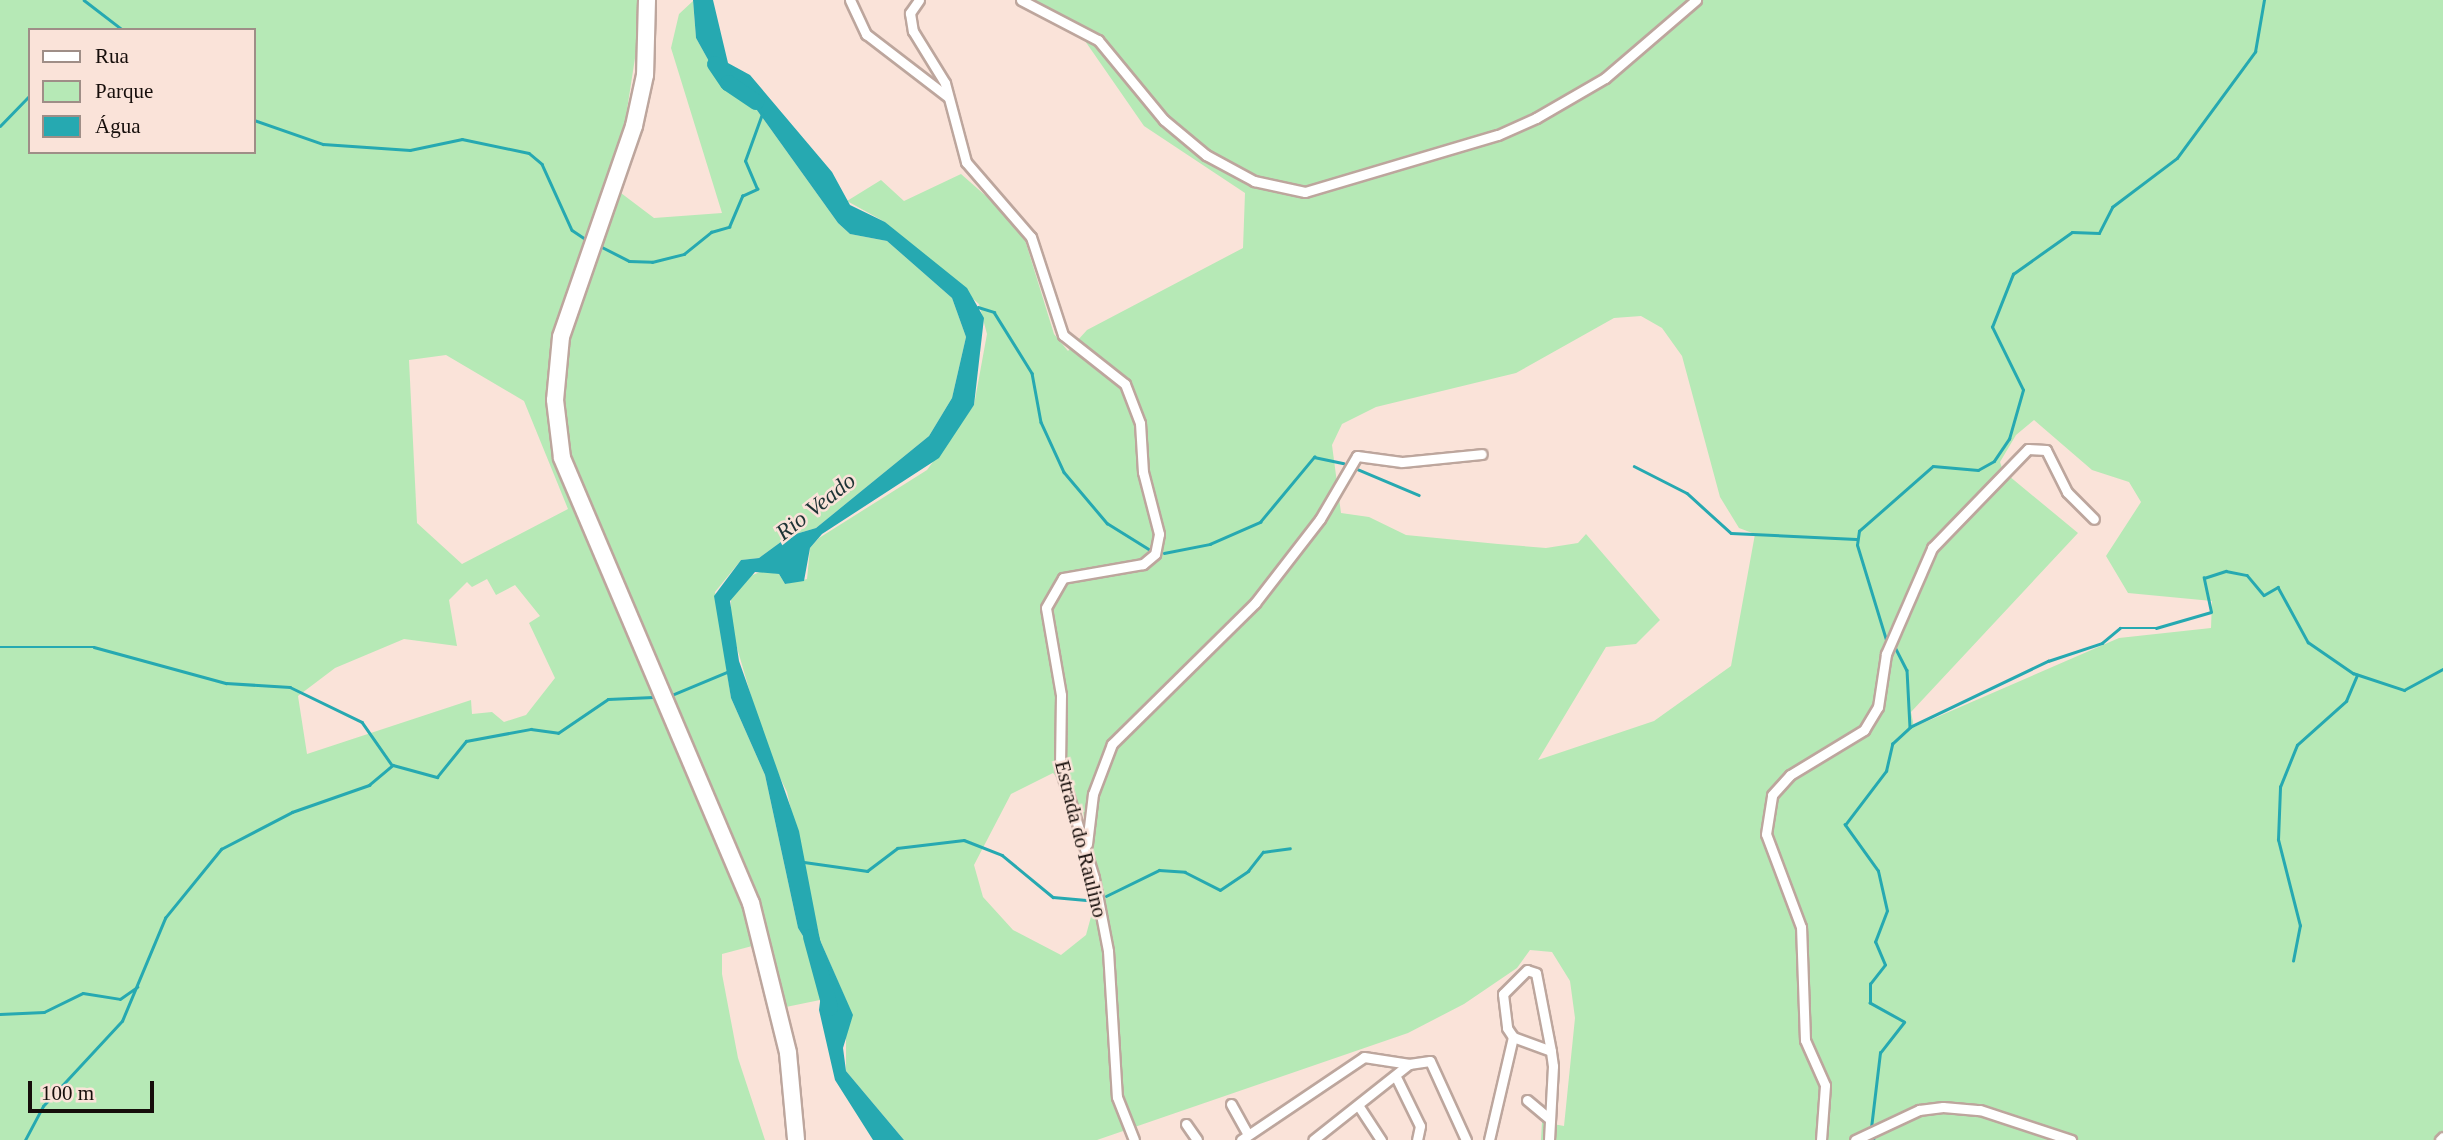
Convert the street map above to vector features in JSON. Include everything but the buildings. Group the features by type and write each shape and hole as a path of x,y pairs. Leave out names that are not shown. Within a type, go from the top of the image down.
{"highway":[{"path":"647,0 645,75 634,125 561,337 555,400 561,446 580,510 751,903 788,1054 796,1140"}],"street":[{"path":"850,0 866,34 948,97"},
{"path":"919,0 910,13 913,31 948,97"},
{"path":"1021,0 1098,40 1164,120 1206,155 1254,181 1305,192 1536,118 1605,78 1696,0"},
{"name":"Estrada do Raulino","path":"948,97 974,177 1031,237 1063,335 1125,384 1140,423 1145,484 1158,524 1155,554 1143,564 1063,578 1046,608 1061,695 1060,768 1087,852 1108,951 1122,1118 1135,1140"},
{"path":"1821,1140 1825,1085 1805,1040 1801,927 1766,835 1772,795 1790,775 1864,730 1878,707 1886,654 1932,548 2028,449 2046,450 2067,492 2094,519"},
{"path":"1087,852 1093,794 1112,744 1255,603 1320,519 1356,456 1402,462 1482,454"},
{"path":"1489,1140 1513,1037 1503,993 1533,970 1551,1051 1549,1140"},
{"path":"1513,1037 1551,1051"},
{"path":"1231,1104 1245,1137 1369,1055 1409,1064 1430,1061 1466,1140"},
{"path":"1313,1140 1397,1079 1409,1064"},
{"path":"1397,1079 1420,1126 1417,1140"},
{"path":"1527,1100 1550,1119"},
{"path":"1358,1105 1381,1140"},
{"path":"1855,1140 1919,1110 1943,1107 1980,1110 2071,1140"},
{"path":"1186,1124 1197,1140"},
{"path":"1324,1131 1330,1140"}],"green space":[{"path":"0,0 644,0 624,129 556,325 550,417 574,511 710,819 756,945 722,954 722,974 738,1058 765,1140 0,1140","holes":["446,355 524,401 568,509 462,564 417,523 409,360","487,579 496,595 515,585 540,616 529,623 555,678 526,715 504,722 492,712 472,714 471,700 307,754 298,696 335,668 404,639 457,646 449,600 467,582 472,587"]},
{"path":"1016,0 2443,0 2443,1140 1541,1140 1542,1122 1564,1126 1575,1018 1570,981 1552,952 1530,950 1517,968 1464,1004 1408,1033 1097,1140 904,1140 846,1071 846,1000 820,940 787,792 767,751 731,627 731,595 746,578 762,571 779,574 785,584 807,579 810,548 819,538 927,470 974,405 987,334 979,304 885,222 847,201 881,180 904,201 961,174 1021,227 1054,334 1068,351 1087,330 1243,248 1245,193 1144,126 1083,38","holes":["1641,316 1662,328 1682,356 1720,497 1739,528 1755,534 1731,666 1654,721 1538,760 1606,647 1636,644 1660,620 1586,534 1578,543 1546,548 1498,544 1406,535 1369,517 1341,513 1332,445 1342,424 1376,407 1516,373 1614,318","2034,420 2092,470 2129,482 2141,502 2106,556 2128,593 2212,601 2211,628 2119,638 1914,727 1911,712 2078,533 2003,471 2000,462 2016,435","1053,773 1083,811 1095,902 1086,935 1061,955 1013,930 983,897 974,865 1011,794"]},
{"path":"693,1 696,38 716,74 749,99 838,223 850,234 887,241 952,298 966,337 952,398 929,436 816,528 789,536 759,558 741,560 715,592 731,698 765,775 798,928 824,970 820,1000 781,1008 773,973 575,481 562,426 561,362 617,190 654,218 722,213 671,48 679,14"}],"water":[{"path":"693,0 713,0 728,63 750,75 832,172 850,205 885,222 967,288 984,318 974,405 939,458 822,534 810,548 804,581 785,584 779,574 755,572 730,601 739,661 799,831 820,940 853,1015 843,1048 846,1071 904,1140 873,1140 835,1080 819,1010 824,970 798,928 765,775 731,698 714,596 741,560 759,558 789,536 816,528 929,436 952,398 966,337 952,298 887,241 850,234 838,223 749,99 716,74 696,38"}],"waterway":[{"path":"84,0 120,28"},
{"path":"1886,640 1857,545 1859,531 1933,466 1978,470 1994,461 2009,439 2023,390 1992,327 2013,274 2072,232 2099,233 2112,207 2177,158 2255,52 2264,0"},
{"name":"Rio Veado","path":"715,64 728,83 756,102"},
{"path":"0,126 28,97"},
{"path":"602,247 629,261 652,262 684,254 711,232 729,227 742,196 757,189 745,161 762,114"},
{"path":"256,121 323,144 410,150 462,139 529,153 542,164 572,230 587,240"},
{"path":"978,307 994,312 1032,373 1041,422 1064,472 1107,523 1152,551"},
{"path":"1164,553 1210,544 1260,522 1314,457 1343,463"},
{"path":"1634,466 1687,493 1731,533 1856,539"},
{"path":"1357,469 1419,495"},
{"path":"1871,1128 1880,1053 1904,1022 1870,1003 1870,984 1885,965 1875,942 1887,911 1878,871 1845,825 1886,771 1892,744 1910,727 2048,661 2102,643 2120,628 2156,628 2211,612 2204,578 2226,571 2247,575 2264,595 2278,587 2308,642 2353,673 2404,690 2443,669"},
{"path":"1894,645 1907,670 1910,727"},
{"path":"0,647 94,647 226,683 290,687 362,722 392,765"},
{"path":"672,695 727,672"},
{"path":"2293,961 2300,926 2278,840 2280,787 2297,745 2346,701 2357,675"},
{"path":"25,1140 43,1106 122,1021 165,918 221,849 292,812 369,785 393,765 437,777 466,741 531,729 558,733 608,699 653,697"},
{"path":"804,862 867,871 897,848 964,840 1002,855 1053,897 1086,900"},
{"path":"1106,896 1159,870 1185,872 1220,890 1248,871 1263,852 1290,848"},
{"name":"Rio Veado","path":"811,937 830,1007"},
{"path":"0,1014 44,1012 83,993 120,999 137,987"}]}
